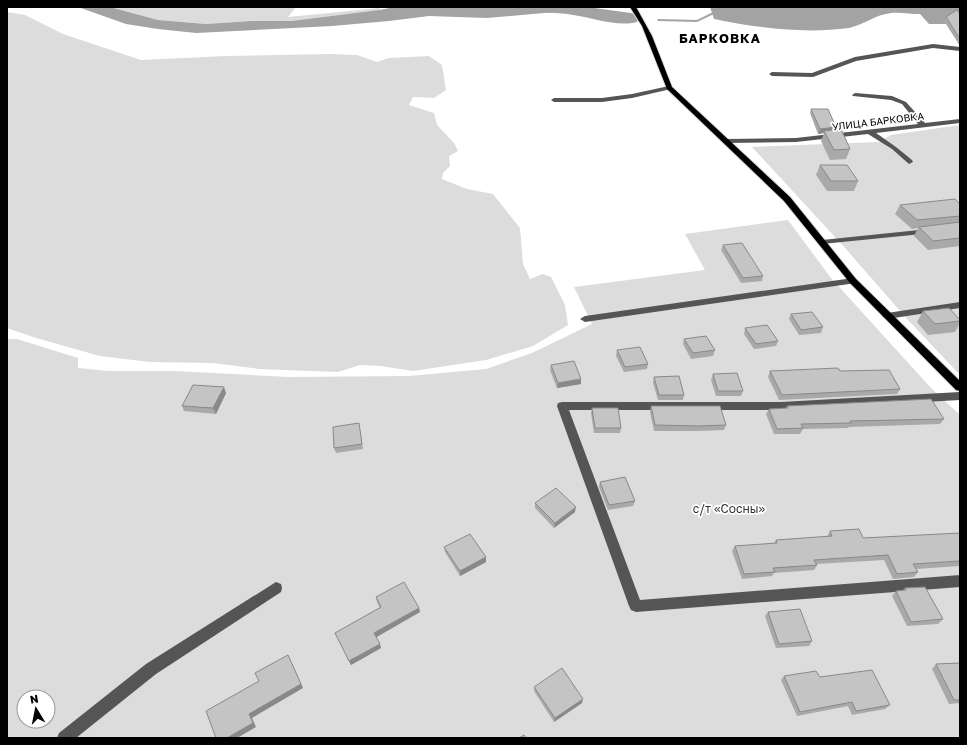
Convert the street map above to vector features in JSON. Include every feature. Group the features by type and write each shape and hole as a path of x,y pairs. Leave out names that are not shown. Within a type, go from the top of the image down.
{"main road":[{"path":"633,7 641,17 647,29 662,74 670,88 787,199 853,281 960,387"}],"street":[{"path":"772,74 813,76 855,60 933,46 960,48"},
{"path":"554,100 602,100 632,96 670,88"},
{"path":"855,95 892,98 904,103 923,125"},
{"name":"УЛИЦА БАРКОВКА","path":"726,141 796,140 960,121"},
{"path":"870,132 894,148 909,162"},
{"path":"822,242 937,230"},
{"path":"585,319 853,281"},
{"path":"887,316 960,305"},
{"path":"960,396 781,406 562,406 636,606 960,581"},
{"path":"64,738 151,668 276,588"}],"green space":[{"path":"110,7 296,7 288,17 380,8 379,10 291,21 251,21 206,24 158,20"},
{"path":"7,12 25,15 63,34 141,60 226,56 331,54 357,55 377,62 389,58 429,56 442,65 446,90 434,98 413,97 409,105 434,113 437,125 454,143 458,151 449,156 450,166 443,173 442,179 467,189 493,194 520,228 523,264 530,279 543,274 551,277 565,305 568,325 533,346 486,360 413,371 381,366 360,365 338,372 259,369 213,363 150,362 100,356 36,338 7,328"},
{"path":"960,125 960,375 907,319 846,249 752,147 879,142 891,135"},
{"name":"с/т «Сосны»","path":"788,220 831,278 931,388 960,415 960,738 7,738 7,339 17,339 78,358 78,368 108,371 174,371 289,377 409,376 486,369 532,353 592,324 574,287 705,270 685,234"}],"shaded area":[{"path":"78,7 110,7 158,20 206,24 251,21 291,21 395,7 560,7 555,12 487,18 429,16 332,26 196,33 126,24"},
{"path":"710,7 960,7 960,20 953,24 929,24 920,14 890,13 849,28 832,30 798,30 747,25 714,19"}],"building":[{"path":"957,10 960,14 960,39 946,17"},
{"path":"811,109 828,109 836,127 820,129"},
{"path":"841,129 850,149 834,150 824,131"},
{"path":"820,165 847,165 858,181 831,181"},
{"path":"955,199 960,204 960,216 917,220 900,205"},
{"path":"960,222 960,238 933,241 919,227"},
{"path":"742,243 763,276 743,278 723,245"},
{"path":"949,308 960,321 935,324 923,311"},
{"path":"812,312 823,327 801,330 791,314"},
{"path":"767,325 778,341 756,344 745,328"},
{"path":"706,336 715,350 693,353 684,339"},
{"path":"640,347 648,364 625,367 617,350"},
{"path":"574,361 581,379 558,383 551,365"},
{"path":"838,368 840,371 889,370 900,389 782,395 770,371"},
{"path":"737,373 743,391 718,391 713,374"},
{"path":"679,376 684,395 659,395 654,377"},
{"path":"193,385 224,387 213,408 182,406"},
{"path":"931,399 944,419 850,421 851,423 801,424 803,428 777,429 769,409 788,408 787,406"},
{"path":"651,406 720,406 726,425 655,425"},
{"path":"592,408 618,408 621,428 595,428"},
{"path":"359,423 362,444 334,448 333,427"},
{"path":"625,477 635,501 609,505 600,482"},
{"path":"556,488 576,507 555,523 535,503"},
{"path":"859,529 863,538 960,533 960,561 913,564 918,572 897,574 888,555 814,560 817,565 773,568 775,572 744,574 735,546 777,543 776,540 832,536 830,531"},
{"path":"470,534 486,557 460,571 444,547"},
{"path":"404,582 419,608 374,633 380,644 349,661 335,633 381,607 376,597"},
{"path":"925,587 943,619 911,622 896,591 906,590 905,588"},
{"path":"800,609 812,641 779,644 768,612"},
{"path":"288,655 301,684 249,714 253,723 227,738 216,738 206,711 259,681 255,673"},
{"path":"960,663 960,700 954,700 936,664"},
{"path":"562,668 583,699 555,718 534,687"},
{"path":"872,670 890,705 856,711 852,702 800,712 784,676 816,671 820,677"},
{"path":"524,735 526,738 519,738"}],"waterway":[{"path":"527,7 572,9 599,15 631,18"},
{"path":"658,20 697,21 714,13 720,13"}],"district":[{"name":"БАРКОВКА","path":"720,38"}]}
